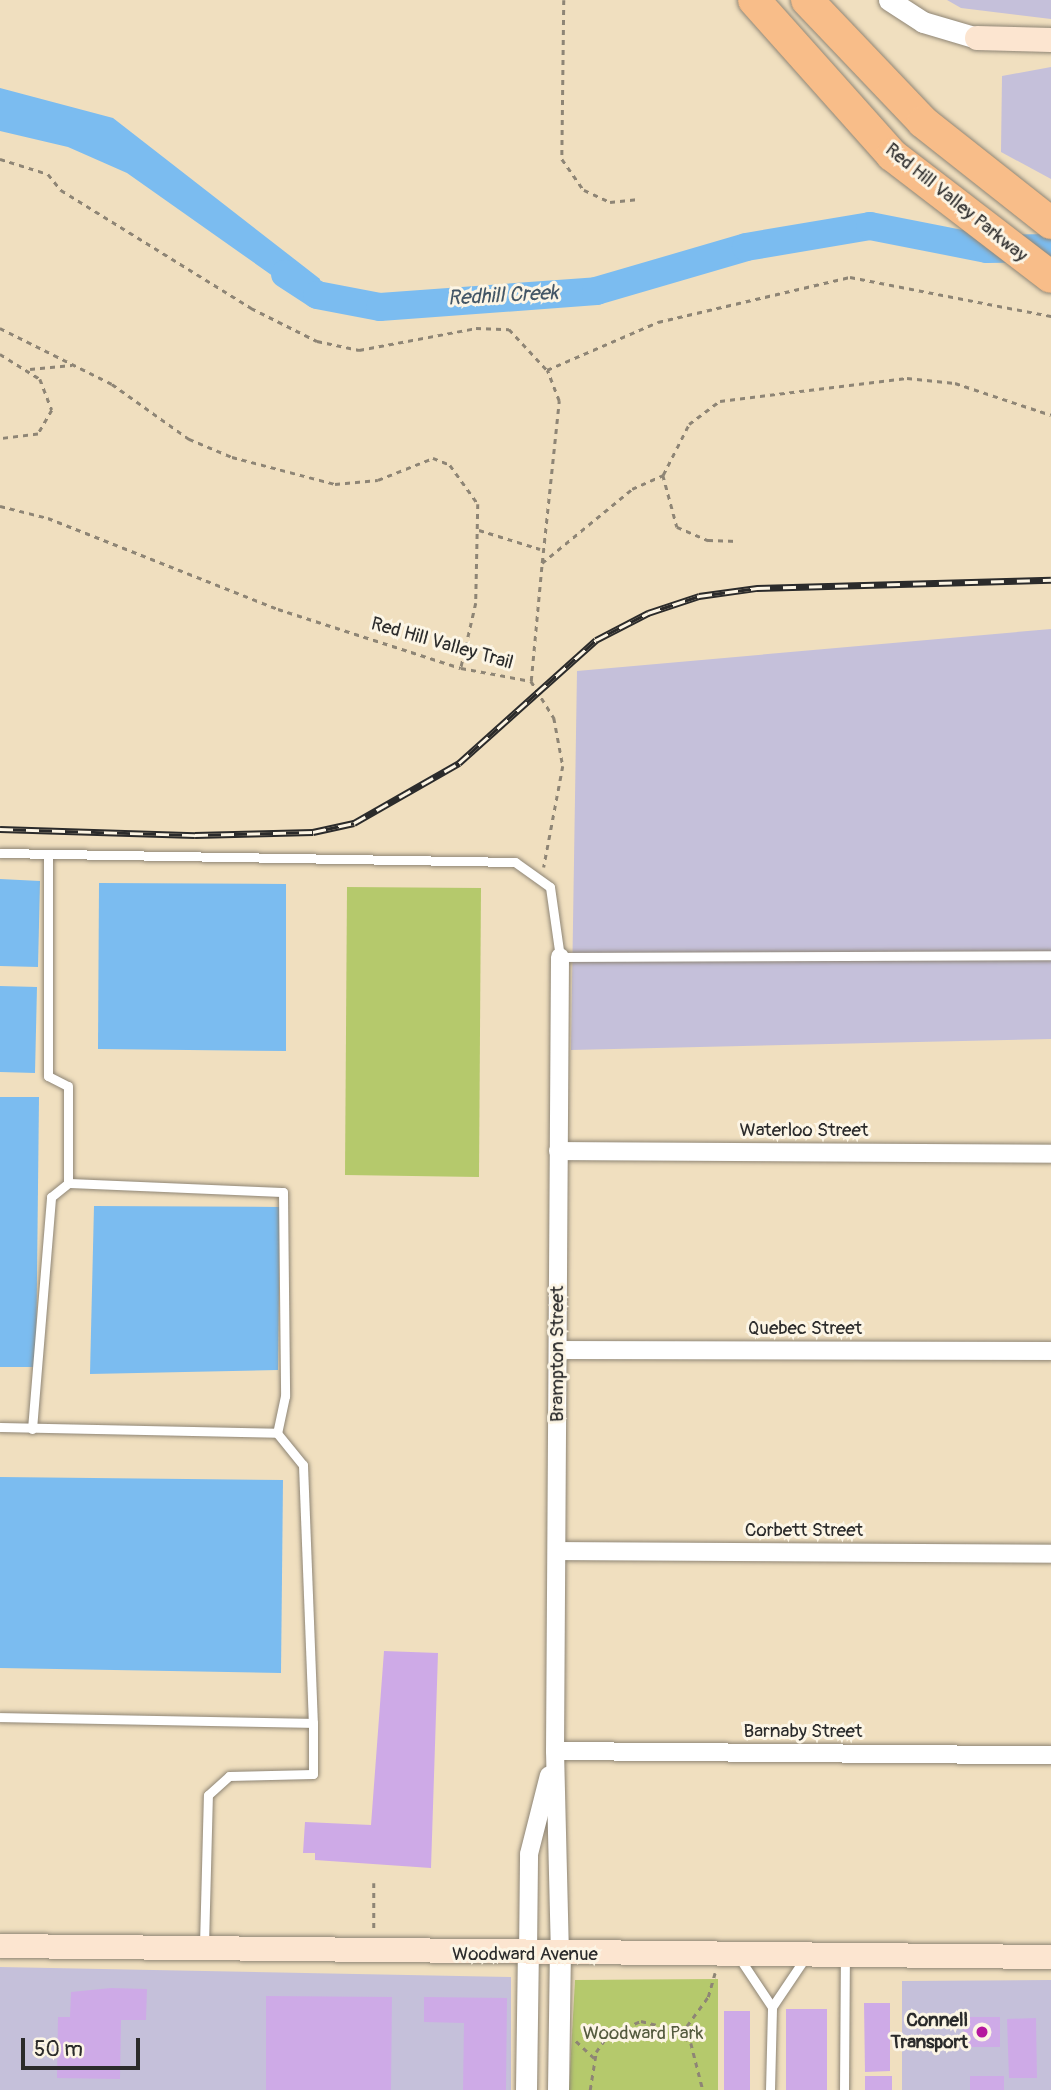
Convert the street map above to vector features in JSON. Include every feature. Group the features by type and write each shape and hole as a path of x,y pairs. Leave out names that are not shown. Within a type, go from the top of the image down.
{"highway":[{"name":"Red Hill Valley Parkway","path":"754,0 892,155 1051,277"},
{"path":"807,0 923,122 1051,223"}],"main road":[{"path":"977,38 1051,40"},
{"name":"Woodward Avenue","path":"0,1946 375,1954 1051,1957"}],"street":[{"path":"889,0 923,22 977,38"},
{"name":"Brampton Street","path":"558,2090 560,1955 555,1751 559,957"},
{"name":"Waterloo Street","path":"558,1151 1051,1154"},
{"name":"Quebec Street","path":"558,1350 1051,1351"},
{"name":"Corbett Street","path":"557,1551 1051,1554"},
{"name":"Brampton Street","path":"526,2090 529,1854 555,1751"},
{"name":"Barnaby Street","path":"555,1751 1051,1755"}],"lane":[{"path":"0,853 498,859 542,876 555,899 559,957 1051,955"},
{"path":"48,854 48,1076 68,1086 68,1183"},
{"path":"32,1429 51,1197 68,1183 283,1192 285,1396 277,1433"},
{"path":"0,1427 277,1433 303,1465 313,1774 229,1776 208,1795 204,1950"},
{"path":"0,1717 313,1723"},
{"path":"728,1956 772,2007"},
{"path":"770,2090 772,2007 806,1956"},
{"path":"844,2090 845,1956"}],"path":[{"path":"564,0 562,159 584,190 610,202 639,200"},
{"path":"0,159 48,174 61,190 155,243 251,308 317,341 359,351 476,328 509,329 547,370 658,322 850,277 1051,316"},
{"path":"0,328 75,364 189,439 278,471 335,484 378,480 433,458 450,465 478,504 476,603 461,668"},
{"path":"0,354 30,369 46,391 51,420 38,434 0,439"},
{"path":"30,369 75,364"},
{"name":"Red Hill Valley Trail","path":"0,506 48,518 278,609 461,668 531,681 541,550 559,401 547,370"},
{"path":"542,564 632,489 663,475 703,411 747,396 907,379 955,383 1051,415"},
{"path":"663,475 677,527 708,540 738,541"},
{"path":"479,530 541,550"},
{"path":"531,681 554,718 563,766 542,876"},
{"path":"373,1883 375,1954"},
{"path":"681,2034 708,1997 728,1956"},
{"path":"590,2090 596,2052 623,2026 660,2022 681,2034 700,2060 703,2090"}],"shaded area":[{"path":"947,0 1051,0 1051,19 961,8"},
{"path":"1051,67 1051,179 1001,152 1002,76"},
{"path":"1051,629 1051,1039 571,1050 577,671"},
{"path":"0,1967 511,1977 511,2090 0,2090"},
{"path":"1051,1980 1051,2090 902,2090 902,1981"}],"green space":[{"path":"347,887 481,888 479,1177 345,1175"},
{"name":"Woodward Park","path":"718,1979 718,2090 569,2090 575,1980"}],"water":[{"path":"0,88 113,118 320,279 314,305 127,173 68,147 0,131"},
{"path":"0,879 40,881 38,967 0,966"},
{"path":"99,883 286,884 286,1051 98,1049"},
{"path":"0,986 37,987 35,1073 0,1072"},
{"path":"0,1097 39,1097 36,1367 0,1367"},
{"path":"94,1206 280,1207 278,1370 90,1374"},
{"path":"0,1477 283,1480 281,1673 0,1668"}],"building":[{"path":"384,1651 438,1653 431,1868 315,1860 315,1853 303,1853 305,1822 371,1825"},
{"path":"111,1988 147,1989 146,2020 121,2020 120,2079 57,2078 58,2017 70,2017 71,1992"},
{"path":"266,1996 392,1997 391,2090 266,2090"},
{"path":"424,1997 507,1998 506,2090 463,2090 464,2023 424,2022"},
{"path":"864,2003 890,2003 890,2071 865,2072"},
{"path":"786,2009 827,2009 827,2090 786,2090"},
{"path":"724,2011 750,2011 750,2090 724,2090"},
{"name":"Connell Transport","path":"963,2017 1000,2017 1000,2047 964,2047"},
{"path":"1036,2018 1037,2078 1009,2078 1007,2019"},
{"path":"865,2076 892,2076 892,2090 865,2090"},
{"path":"970,2076 1004,2076 1004,2090 970,2090"}],"waterway":[{"name":"Redhill Creek","path":"285,274 317,295 380,307 596,291 746,247 870,226 987,249 1051,248"}],"railway":[{"path":"0,829 195,835 313,832 354,823 459,763 596,640 648,613 699,596 757,588 1051,580"}],"place":[{"name":"Connell Transport","path":"982,2032"}]}
